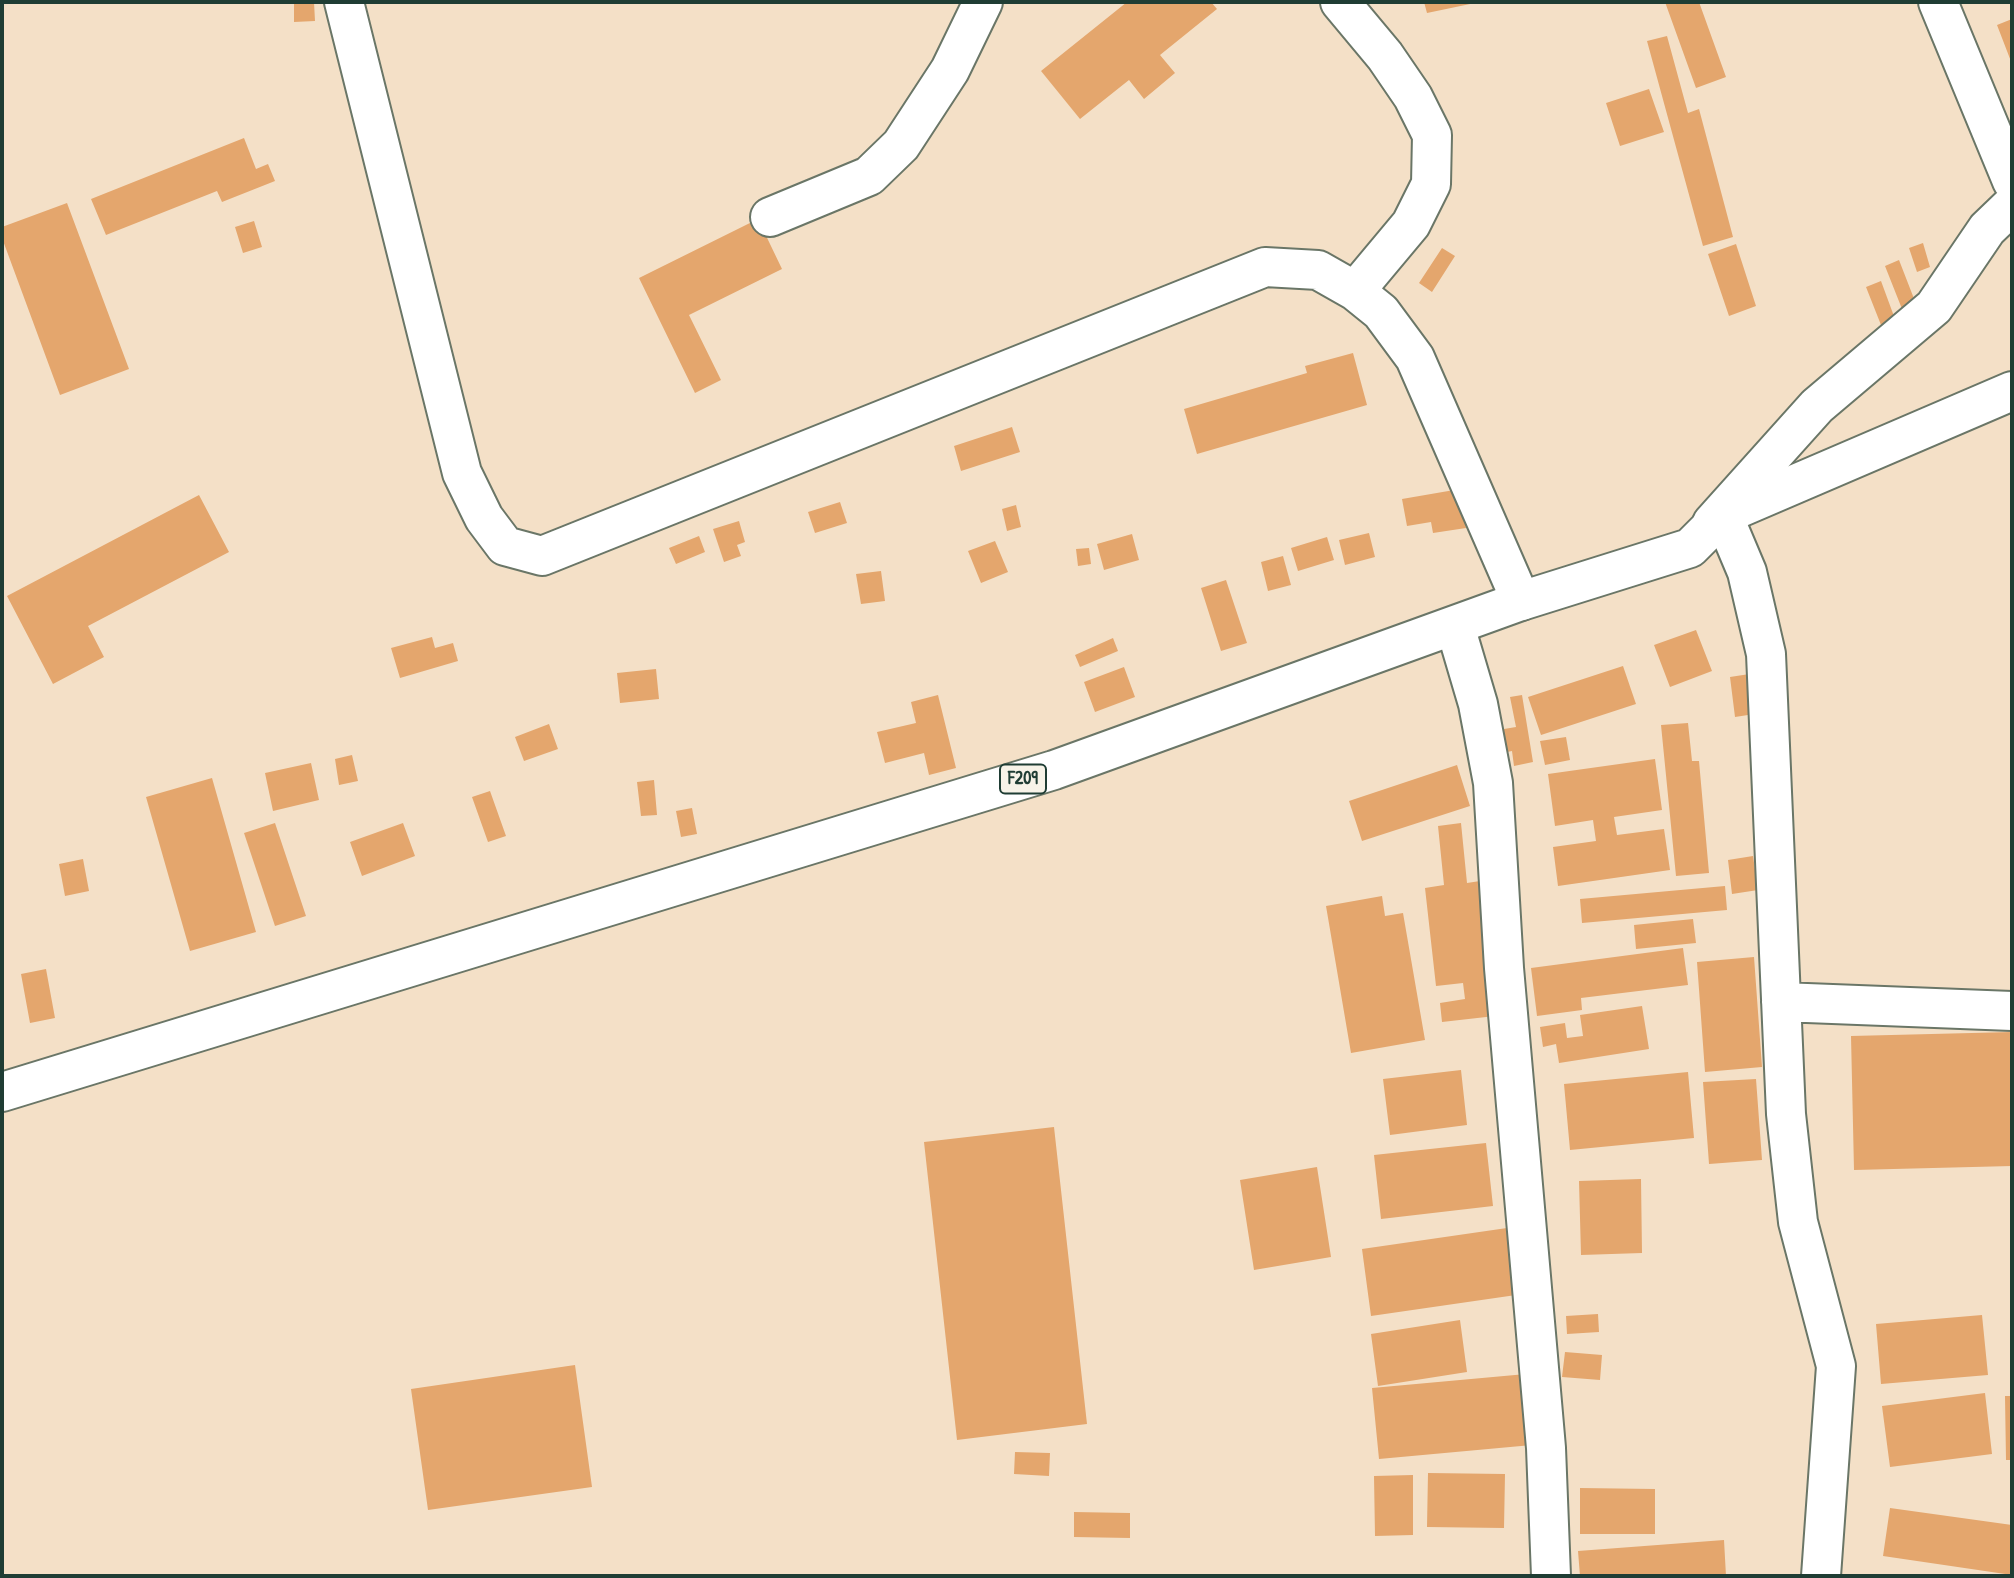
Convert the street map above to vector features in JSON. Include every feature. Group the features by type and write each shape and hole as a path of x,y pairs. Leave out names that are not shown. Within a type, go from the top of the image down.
{"street":[{"path":"344,2 462,473 484,517 505,546 542,556 1265,267 1318,270 1355,291 1381,312 1415,358 1521,601"},
{"path":"770,217 869,176 901,145 950,70 984,2"},
{"path":"1340,2 1385,56 1413,97 1432,135 1431,184 1411,224 1355,291"},
{"path":"1938,2 2012,181"},
{"path":"1690,548 1817,406 1934,307 1987,229 2012,205"},
{"name":"F209","path":"2,1092 1054,770 1521,601 1690,548 1723,515 2012,391"},
{"path":"1723,515 1747,572 1766,654 1786,1114 1798,1222 1836,1366 1821,1576"},
{"path":"1455,626 1478,704 1493,783 1504,968 1546,1448 1551,1576"},
{"path":"1781,1002 2012,1011"}],"building":[{"path":"294,2 314,2 315,21 294,22"},
{"path":"1127,2 1211,2 1217,9 1160,55 1175,73 1144,99 1129,80 1080,119 1041,71"},
{"path":"1424,2 1475,2 1475,3 1427,13"},
{"path":"1665,2 1699,2 1726,77 1696,88"},
{"path":"2012,19 2012,64 1997,25"},
{"path":"1667,36 1688,113 1699,109 1733,237 1703,246 1647,41"},
{"path":"1649,89 1664,132 1620,146 1606,103"},
{"path":"244,138 256,169 268,164 275,181 222,202 217,191 106,235 91,199"},
{"path":"67,203 129,369 60,395 2,238 2,227"},
{"path":"758,219 782,269 689,315 721,380 695,393 639,278"},
{"path":"254,221 262,247 243,253 235,227"},
{"path":"1923,243 1930,267 1917,272 1909,248"},
{"path":"1736,244 1756,306 1729,316 1708,254"},
{"path":"1442,248 1455,256 1432,292 1419,283"},
{"path":"1899,260 1918,309 1904,314 1885,266"},
{"path":"1881,281 1895,319 1881,325 1866,287"},
{"path":"1353,353 1367,405 1197,454 1184,409 1307,373 1305,366"},
{"path":"1012,427 1020,452 961,471 954,446"},
{"path":"1460,489 1466,528 1433,533 1431,522 1407,526 1402,499"},
{"path":"199,495 229,552 88,626 104,657 53,684 7,596"},
{"path":"840,502 847,523 815,533 808,512"},
{"path":"1016,505 1021,527 1007,531 1002,509"},
{"path":"739,521 745,542 737,545 741,556 724,562 713,529"},
{"path":"1369,533 1375,557 1345,565 1339,540"},
{"path":"1132,534 1139,560 1104,570 1097,544"},
{"path":"699,536 705,552 676,564 669,548"},
{"path":"1327,537 1334,560 1298,571 1291,548"},
{"path":"995,541 1008,572 981,583 968,551"},
{"path":"1089,548 1091,564 1078,566 1076,549"},
{"path":"1283,556 1291,585 1268,591 1261,562"},
{"path":"881,571 885,601 861,604 856,574"},
{"path":"1226,580 1247,643 1221,651 1201,588"},
{"path":"1696,630 1712,671 1670,687 1654,645"},
{"path":"432,637 435,648 453,643 458,661 400,678 391,648"},
{"path":"1113,638 1118,651 1080,667 1075,655"},
{"path":"1623,666 1636,704 1541,735 1528,697"},
{"path":"1124,667 1135,697 1095,712 1084,682"},
{"path":"656,669 659,699 620,703 617,673"},
{"path":"1756,673 1761,713 1735,717 1730,677"},
{"path":"938,695 956,768 929,775 924,753 885,763 877,732 916,723 911,702"},
{"path":"1522,695 1533,762 1514,766 1512,751 1502,753 1498,730 1516,727 1510,697"},
{"path":"1688,723 1692,761 1699,761 1709,873 1676,876 1661,725"},
{"path":"549,724 558,749 524,761 515,737"},
{"path":"1566,737 1570,760 1545,765 1540,741"},
{"path":"352,755 358,781 339,785 335,759"},
{"path":"1655,759 1662,810 1614,817 1617,835 1664,829 1670,870 1558,886 1553,847 1596,841 1593,820 1555,826 1548,774"},
{"path":"311,763 319,800 273,811 265,773"},
{"path":"1457,765 1470,806 1362,841 1349,801"},
{"path":"212,778 256,932 190,951 146,797"},
{"path":"654,780 657,815 641,816 637,782"},
{"path":"490,791 506,836 488,842 472,797"},
{"path":"692,808 697,834 681,837 676,811"},
{"path":"275,823 306,916 275,926 244,833"},
{"path":"403,823 415,856 362,876 350,842"},
{"path":"1461,823 1467,883 1480,881 1495,1016 1442,1022 1440,1003 1465,999 1463,983 1436,986 1425,888 1444,885 1438,826"},
{"path":"1753,856 1758,890 1732,894 1728,860"},
{"path":"83,859 89,891 65,896 59,864"},
{"path":"1725,886 1727,910 1582,923 1580,899"},
{"path":"1382,896 1385,916 1403,913 1425,1040 1351,1053 1326,906"},
{"path":"1693,919 1696,943 1636,949 1634,925"},
{"path":"1683,948 1688,985 1581,998 1582,1010 1537,1016 1531,968"},
{"path":"1754,957 1762,1067 1705,1072 1697,962"},
{"path":"46,969 55,1018 30,1023 21,974"},
{"path":"1642,1006 1649,1049 1559,1063 1556,1044 1543,1047 1540,1027 1565,1023 1567,1038 1583,1036 1580,1015"},
{"path":"2012,1032 2012,1166 1854,1170 1851,1036"},
{"path":"1461,1070 1467,1125 1390,1135 1383,1079"},
{"path":"1688,1072 1694,1138 1570,1150 1564,1084"},
{"path":"1756,1079 1762,1160 1709,1164 1703,1082"},
{"path":"1054,1127 1087,1424 957,1440 924,1142"},
{"path":"1486,1143 1493,1206 1381,1219 1374,1155"},
{"path":"1317,1167 1331,1257 1254,1270 1240,1180"},
{"path":"1641,1179 1642,1253 1581,1255 1579,1181"},
{"path":"1507,1228 1516,1295 1371,1316 1362,1249"},
{"path":"1598,1314 1599,1332 1567,1334 1566,1316"},
{"path":"1982,1315 1988,1375 1881,1384 1876,1324"},
{"path":"1460,1320 1467,1372 1378,1386 1371,1334"},
{"path":"1565,1352 1602,1355 1600,1380 1562,1377"},
{"path":"575,1365 592,1487 428,1510 411,1389"},
{"path":"1526,1374 1532,1445 1379,1459 1372,1388"},
{"path":"1985,1393 1992,1454 1890,1467 1882,1406"},
{"path":"2005,1396 2012,1396 2012,1460 2006,1460"},
{"path":"1015,1452 1050,1453 1049,1476 1014,1474"},
{"path":"1428,1473 1505,1474 1504,1528 1427,1527"},
{"path":"1413,1475 1413,1535 1375,1536 1374,1476"},
{"path":"1580,1488 1655,1489 1655,1534 1580,1534"},
{"path":"1890,1508 2012,1525 2012,1575 1883,1556"},
{"path":"1074,1512 1130,1513 1130,1538 1074,1537"},
{"path":"1724,1540 1726,1576 1580,1576 1578,1551"}]}
